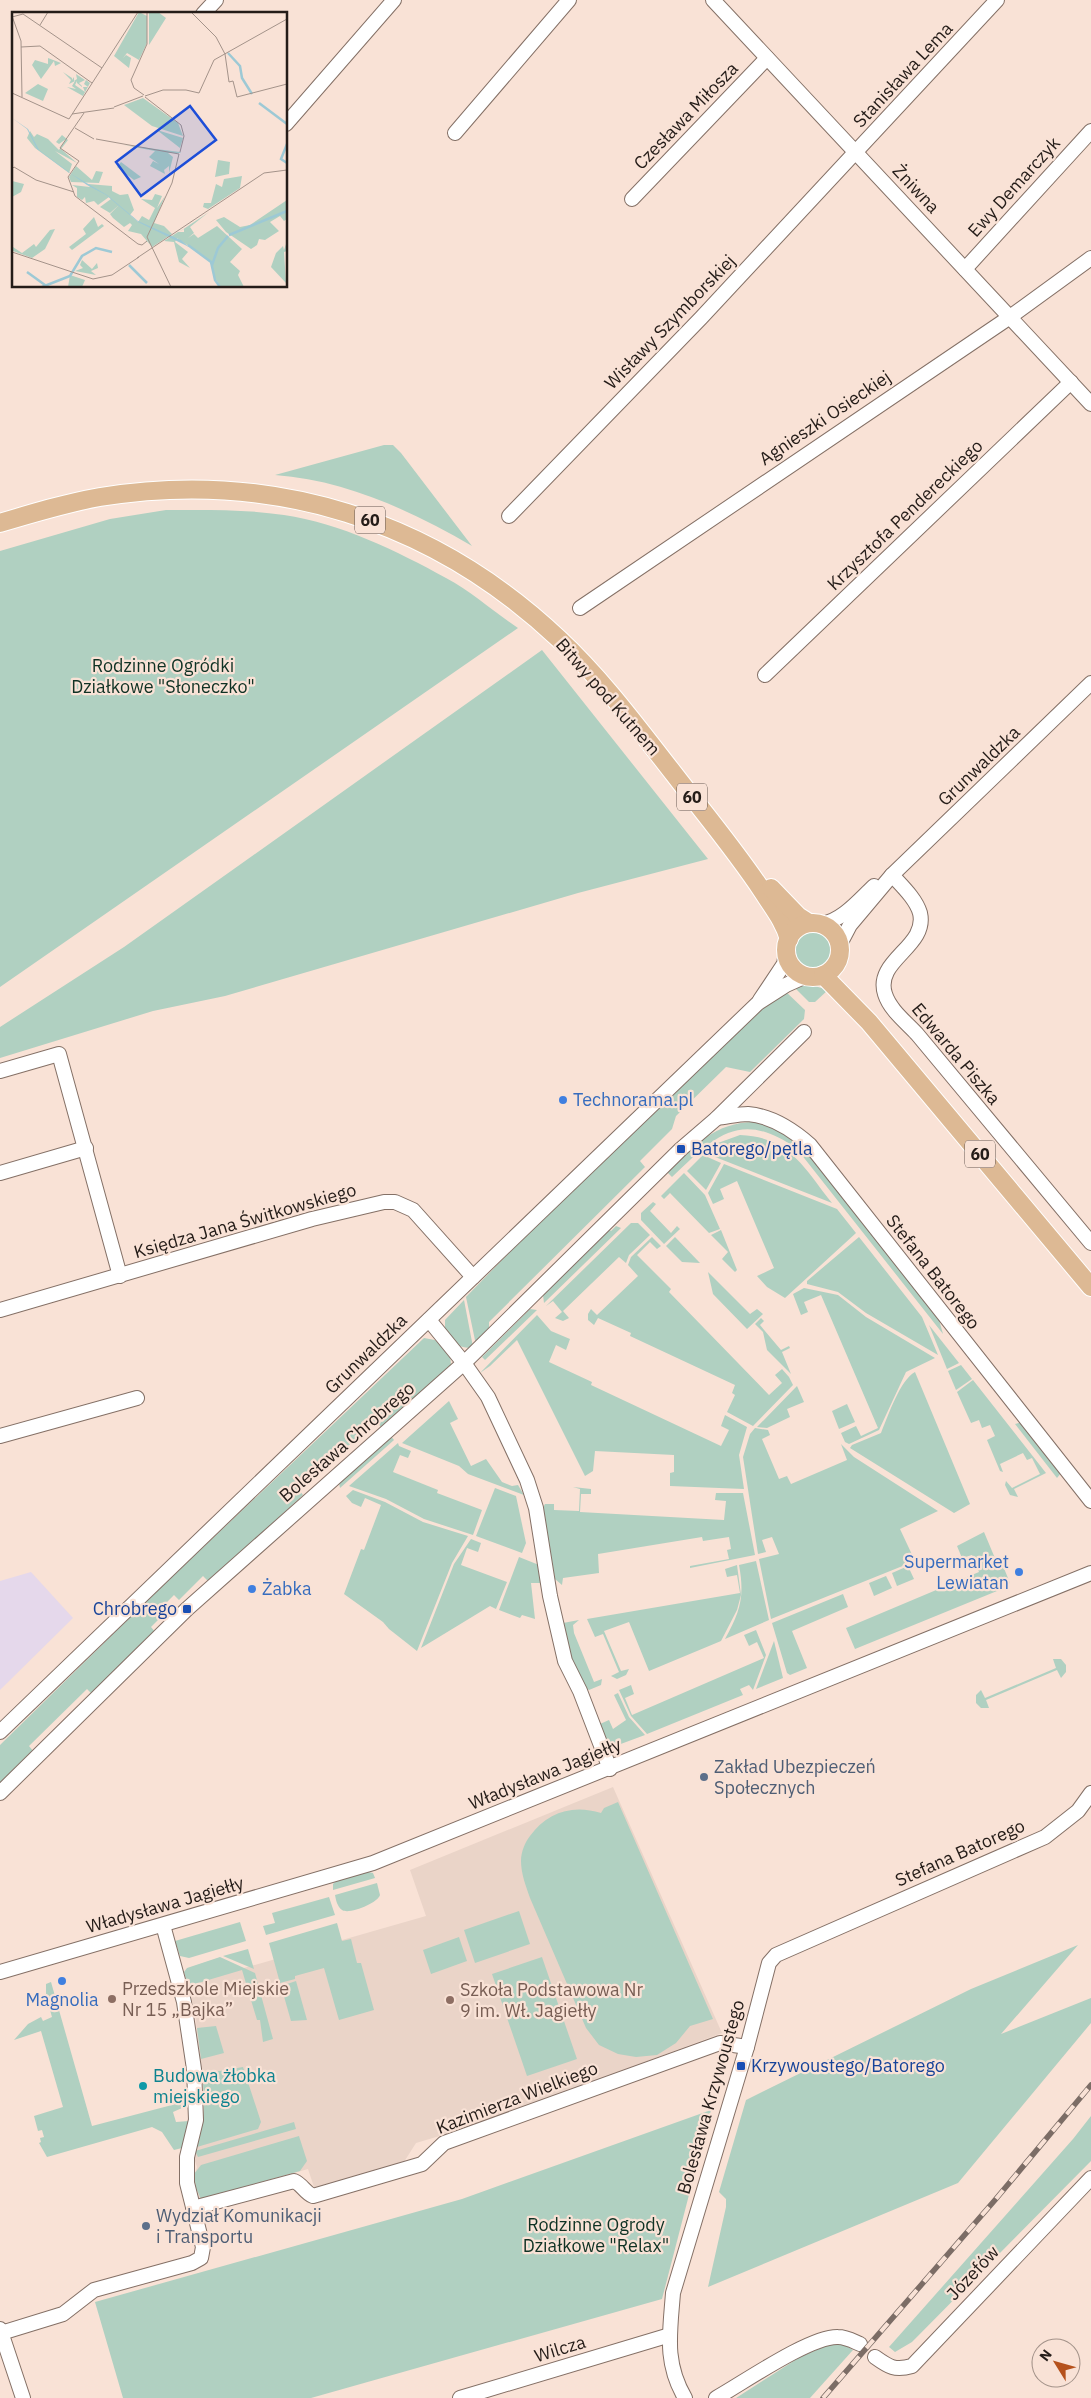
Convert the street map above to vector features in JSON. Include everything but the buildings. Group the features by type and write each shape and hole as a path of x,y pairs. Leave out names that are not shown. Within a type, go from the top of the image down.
{"main road":[{"name":"Bitwy pod Kutnem","path":"0,523 99,497 206,489 248,492 318,503 365,518 409,536 481,578 523,607 560,640 605,688 752,874 784,925 788,946"},
{"name":"Bitwy pod Kutnem","path":"752,874 769,885 798,916 815,924"},
{"path":"788,946 795,930 815,924"},
{"name":"60","path":"815,924 834,931 840,950 840,968 846,981 864,1007 869,1022"},
{"name":"60","path":"788,946 794,969 815,976 869,1022 1091,1287"},
{"path":"815,976 832,970 840,950"}],"street":[{"path":"205,12 216,0"},
{"path":"288,122 394,0"},
{"path":"455,133 569,0"},
{"name":"Żniwna","path":"713,0 1091,404"},
{"name":"Stanisława Lema","path":"857,153 997,0"},
{"name":"Czesława Miłosza","path":"632,199 767,58"},
{"name":"Ewy Demarczyk","path":"965,268 1091,131"},
{"name":"Wisławy Szymborskiej","path":"509,516 857,153"},
{"name":"Agnieszki Osieckiej","path":"580,608 1010,317 1091,258"},
{"name":"Krzysztofa Pendereckiego","path":"765,675 1071,382"},
{"name":"Grunwaldzka","path":"840,950 850,925 892,876 1091,684"},
{"name":"Grunwaldzka","path":"815,924 830,923 876,884 892,876"},
{"name":"Edwarda Piszka","path":"892,876 914,901 920,912 921,923 910,945 890,965 885,979 885,994 894,1010 917,1034 1091,1243"},
{"name":"Grunwaldzka","path":"758,1003 784,964 788,946"},
{"name":"Grunwaldzka","path":"0,1732 758,1003 786,985 815,976"},
{"name":"Bolesława Chrobrego","path":"0,1793 199,1598 464,1363 681,1149 717,1118 804,1032"},
{"path":"0,1071 59,1054 120,1276"},
{"name":"Stefana Batorego","path":"717,1118 748,1114 774,1121 796,1132 810,1144 1091,1501"},
{"path":"0,1173 86,1148"},
{"name":"Księdza Jana Świtkowskiego","path":"0,1310 312,1218 384,1202 396,1202 413,1210 473,1277"},
{"path":"428,1320 464,1363 488,1397 527,1480 536,1508 550,1596 566,1661 580,1691 610,1769"},
{"path":"0,1436 137,1398"},
{"name":"Władysława Jagiełły","path":"0,1972 373,1863 610,1769 1091,1573"},
{"name":"Stefana Batorego","path":"832,1930 1045,1837 1078,1811 1091,1793"},
{"path":"23,2398 1,2331 63,2314 94,2290 192,2263 201,2258 203,2247 187,2183 187,2157 196,2120 194,2069 184,2002 163,1925"},
{"name":"Bolesława Krzywoustego","path":"685,2398 672,2371 670,2335 673,2293 747,2047 769,1963 776,1955 832,1930"},
{"name":"Kazimierza Wielkiego","path":"194,2208 294,2182 302,2184 308,2194 313,2196 422,2164 444,2143 720,2043 747,2047"},
{"name":"Józefów","path":"875,2357 886,2365 900,2370 912,2366 1091,2178"},
{"name":"Wilcza","path":"460,2398 670,2335"},
{"path":"716,2398 793,2353 819,2341 837,2336 860,2344"}],"shaded area":[{"path":"31,1572 73,1618 0,1690 0,1581"},
{"name":"Szkoła Podstawowa Nr 9 im. Wł. Jagiełły","path":"613,1787 722,2033 480,2124 416,2143 402,2165 315,2190 308,2169 200,2200 195,2185 194,2176 197,2167 193,2155 202,2126 204,2102 195,2012 188,1984 426,1916 410,1870"}],"green space":[{"path":"384,445 393,445 401,453 472,546 402,509 377,499 327,483 275,475"},
{"name":"Rodzinne Ogródki Działkowe \"Słoneczko\"","path":"166,510 225,510 269,513 305,519 347,531 388,548 446,578 465,589 518,628 0,987 0,551 110,519"},
{"path":"542,650 708,859 578,893 225,996 153,1011 0,1058 0,1027 124,947"},
{"path":"813,931 827,936 832,950 827,964 813,969 799,964 794,950 799,936"},
{"path":"805,983 828,990 815,1002 809,1002 793,986"},
{"path":"784,990 805,1010 804,1019 750,1072 726,1067 676,1116 672,1129 640,1161 645,1167 489,1322 489,1333 476,1345 466,1297 622,1140"},
{"path":"755,1122 777,1129 801,1143 938,1316 943,1334 797,1149 777,1137 759,1130 743,1129 729,1133 701,1150 672,1177 667,1172 706,1137 728,1126"},
{"path":"740,1135 757,1137 784,1148 804,1167 832,1203 705,1153 718,1143"},
{"path":"703,1155 721,1163 706,1190 687,1171"},
{"path":"724,1164 837,1209 856,1233 785,1298 767,1287 757,1276 774,1268 737,1181 720,1189 724,1199 713,1204 708,1193"},
{"path":"684,1173 705,1195 720,1229 709,1233 670,1193 664,1199 661,1196"},
{"path":"653,1202 656,1204 650,1211 671,1233 677,1226 680,1229 664,1244 641,1220 641,1213"},
{"path":"631,1223 638,1223 650,1235 629,1255 626,1263 619,1257 563,1311 569,1318 563,1321 555,1318 562,1312 553,1301 546,1306"},
{"path":"616,1226 621,1228 544,1303 543,1295 609,1229 611,1231"},
{"path":"721,1230 737,1270 735,1272 722,1259 728,1252 711,1235"},
{"path":"652,1237 661,1246 657,1249 650,1242 637,1255 671,1289 669,1292 769,1395 782,1383 775,1375 782,1369 789,1377 793,1385 753,1426 727,1412 735,1395 732,1393 735,1385 630,1336 631,1333 598,1318 594,1325 588,1320 588,1314 591,1309 597,1315 638,1276 628,1265 631,1257"},
{"path":"675,1237 700,1263 682,1262 666,1246"},
{"path":"859,1237 922,1317 938,1355 866,1313 838,1292 807,1284 807,1281"},
{"path":"708,1272 750,1314 757,1309 763,1314 747,1329 713,1294"},
{"path":"804,1288 838,1295 866,1317 935,1358 906,1372 879,1430 849,1444 845,1442 841,1433 856,1426 861,1436 878,1428 821,1295 804,1302 808,1312 801,1315 793,1294"},
{"path":"464,1300 473,1347 468,1348 454,1342 445,1334 445,1320"},
{"path":"530,1309 537,1310 485,1360 482,1357"},
{"path":"537,1315 551,1331 570,1339 566,1350 556,1345 549,1362 592,1382 591,1385 721,1446 729,1430 721,1426 725,1415 747,1427 739,1455 744,1489 670,1486 670,1473 674,1472 674,1455 595,1451 593,1471 585,1476 517,1340 480,1373"},
{"path":"761,1318 764,1321 760,1325 781,1350 789,1346 790,1348 782,1352 791,1374 767,1350 763,1332 755,1324"},
{"path":"929,1325 959,1363 947,1369"},
{"path":"424,1338 435,1340 450,1355 451,1365 448,1371 381,1427 376,1421 299,1490 303,1495 209,1582 203,1576 179,1600 174,1595 164,1605 168,1610 151,1627 156,1633 93,1695 87,1689 29,1746 34,1752 0,1785 0,1745 154,1594"},
{"path":"961,1365 972,1379 956,1390 948,1371"},
{"path":"915,1372 970,1504 954,1513 850,1448 852,1445 881,1433 899,1390"},
{"path":"973,1380 1046,1473 1014,1489 1018,1497 1010,1495 1005,1485 1006,1481 1012,1488 1040,1474 1032,1458 1027,1460 1023,1453 1000,1464 1003,1472 1000,1471 987,1440 995,1436 990,1425 982,1428 979,1420 971,1423 957,1392"},
{"path":"797,1386 804,1402 787,1409 790,1417 767,1428 757,1427"},
{"path":"449,1401 458,1419 450,1423 471,1466 486,1459 502,1482 512,1486 518,1485 524,1495 468,1474 459,1466 402,1443"},
{"path":"847,1404 855,1422 839,1429 832,1411"},
{"path":"1022,1422 1061,1473 1057,1478 1015,1424"},
{"path":"755,1428 768,1430 770,1435 762,1439 779,1479 787,1476 791,1484 847,1460 841,1444 854,1457 938,1511 900,1529 915,1561 771,1619 759,1559 779,1554 772,1537 762,1540 766,1552 758,1554 743,1457 750,1434"},
{"path":"390,1435 394,1440 340,1488 339,1483"},
{"path":"398,1443 399,1446 411,1451 408,1458 400,1455 393,1472 438,1490 437,1493 482,1510 473,1535 424,1519 386,1499 349,1486"},
{"path":"573,1487 591,1489 591,1494 581,1494 580,1512 724,1520 726,1501 715,1500 716,1493 743,1493 755,1555 690,1568 690,1566 729,1559 727,1550 731,1549 729,1537 703,1541 702,1537 598,1554 599,1573 563,1578 562,1585 555,1579 543,1508 545,1504 554,1504 554,1510 579,1511 580,1489"},
{"path":"495,1488 516,1496 526,1543 522,1553 476,1536"},
{"path":"353,1490 385,1502 423,1522 468,1536 452,1563 417,1651 383,1622 344,1594 361,1549 364,1550 381,1505 365,1498 361,1507 352,1503 346,1496"},
{"path":"984,1532 997,1563 1001,1561 1010,1583 1003,1588 1000,1583 995,1585 997,1591 855,1649 846,1628 979,1572 972,1555 962,1558 957,1546"},
{"path":"471,1539 481,1543 478,1552 467,1548 461,1565 507,1582 496,1609 490,1606 421,1648 454,1564"},
{"path":"519,1557 539,1565 542,1583 531,1583 535,1619 522,1615 520,1618 499,1610"},
{"path":"756,1561 769,1620 725,1639 740,1604 741,1576 739,1565"},
{"path":"737,1565 741,1595 737,1610 721,1641 649,1671 629,1622 604,1631 621,1671 629,1669 626,1675 617,1679 611,1676 619,1672 603,1634 595,1637 587,1619 740,1593 737,1575 727,1577 725,1569"},
{"path":"908,1566 914,1579 897,1586 892,1573"},
{"path":"886,1576 892,1588 874,1596 869,1583"},
{"path":"843,1594 848,1607 792,1631 807,1668 790,1675 787,1673 772,1623"},
{"path":"579,1620 573,1625 574,1633 594,1682 602,1679 601,1685 589,1690 575,1670 563,1623"},
{"path":"756,1630 766,1655 753,1690 749,1685 740,1689 743,1695 647,1734 631,1716 619,1690 631,1685 634,1694 625,1698 632,1715 764,1658 757,1642 749,1646 744,1635"},
{"path":"774,1641 783,1678 756,1689"},
{"path":"1053,1659 1061,1659 1066,1665 1066,1672 1061,1678 1057,1670 986,1700 989,1708 981,1708 976,1703 976,1695 981,1690 985,1698 1056,1668"},
{"path":"618,1693 629,1717 645,1735 610,1748 600,1724 609,1720 613,1729 626,1720 614,1695"},
{"path":"618,1802 713,2019 690,2026 676,2043 657,2055 636,2057 618,2054 599,2045 586,2028 530,1898 521,1866 521,1858 528,1838 544,1821 561,1812 571,1810 591,1810 601,1813 604,1808"},
{"path":"368,1872 373,1873 375,1878 333,1890 333,1884 336,1881"},
{"path":"377,1883 380,1895 374,1901 351,1911 342,1910 339,1907 335,1895"},
{"path":"329,1897 335,1915 266,1935 263,1926 275,1923 272,1913"},
{"path":"519,1911 530,1944 475,1963 464,1930"},
{"path":"240,1922 246,1941 189,1958 180,1956 175,1941"},
{"path":"337,1923 342,1941 351,1939 357,1963 361,1963 374,2010 339,2020 324,1968 295,1976 295,1979 280,1983 269,1943"},
{"path":"459,1937 467,1961 431,1974 423,1950"},
{"path":"1078,1945 1001,2034 1091,1998 1091,2023 958,2183 708,2287 726,2207 726,2199 719,2192 746,2100 971,1989"},
{"path":"248,1949 254,1969 223,1956"},
{"path":"220,1957 255,1973 273,2039 263,2042 260,2020 257,2020 242,1970 188,1986 184,1972 187,1968"},
{"path":"542,1957 577,2059 527,2076 492,1974"},
{"path":"296,1981 307,2020 291,2021 281,1986"},
{"path":"51,1982 92,2126 191,2100 191,2104 173,2112 176,2122 189,2121 182,2148 174,2150 162,2132 152,2127 47,2157 39,2143 41,2142 40,2138 44,2137 42,2130 38,2131 34,2116 63,2107 41,2031 14,2040 28,2024 41,2017 43,2021 52,2017 46,1996 46,1984"},
{"path":"216,2026 224,2053 201,2059 197,2028"},
{"path":"243,2067 261,2122 258,2129 197,2147 204,2111 202,2074"},
{"name":"Rodzinne Ogrody Działkowe \"Relax\"","path":"711,2110 662,2299 311,2398 123,2398 95,2302 462,2199"},
{"path":"1091,2116 1091,2161 912,2342 895,2352 889,2347 1073,2139"},
{"path":"294,2122 296,2129 198,2157 195,2151"},
{"path":"299,2136 307,2161 300,2171 201,2199 196,2188 194,2174 201,2165"},
{"path":"841,2343 853,2350 810,2398 736,2398 800,2357 828,2345"}],"railway":[{"path":"823,2398 995,2200 1091,2085"}],"place":[{"name":"Technorama.pl","path":"563,1100"},
{"name":"Batorego/pętla","path":"681,1149"},
{"name":"Supermarket Lewiatan","path":"1019,1572"},
{"name":"Żabka","path":"252,1589"},
{"name":"Chrobrego","path":"187,1609"},
{"name":"Zakład Ubezpieczeń Społecznych","path":"704,1777"},
{"name":"Magnolia","path":"62,1981"},
{"name":"Przedszkole Miejskie Nr 15 „Bajka”","path":"112,1999"},
{"name":"Szkoła Podstawowa Nr 9 im. Wł. Jagiełły","path":"450,2000"},
{"name":"Krzywoustego/Batorego","path":"741,2066"},
{"name":"Budowa żłobka miejskiego","path":"143,2086"},
{"name":"Wydział Komunikacji i Transportu","path":"146,2226"}]}
